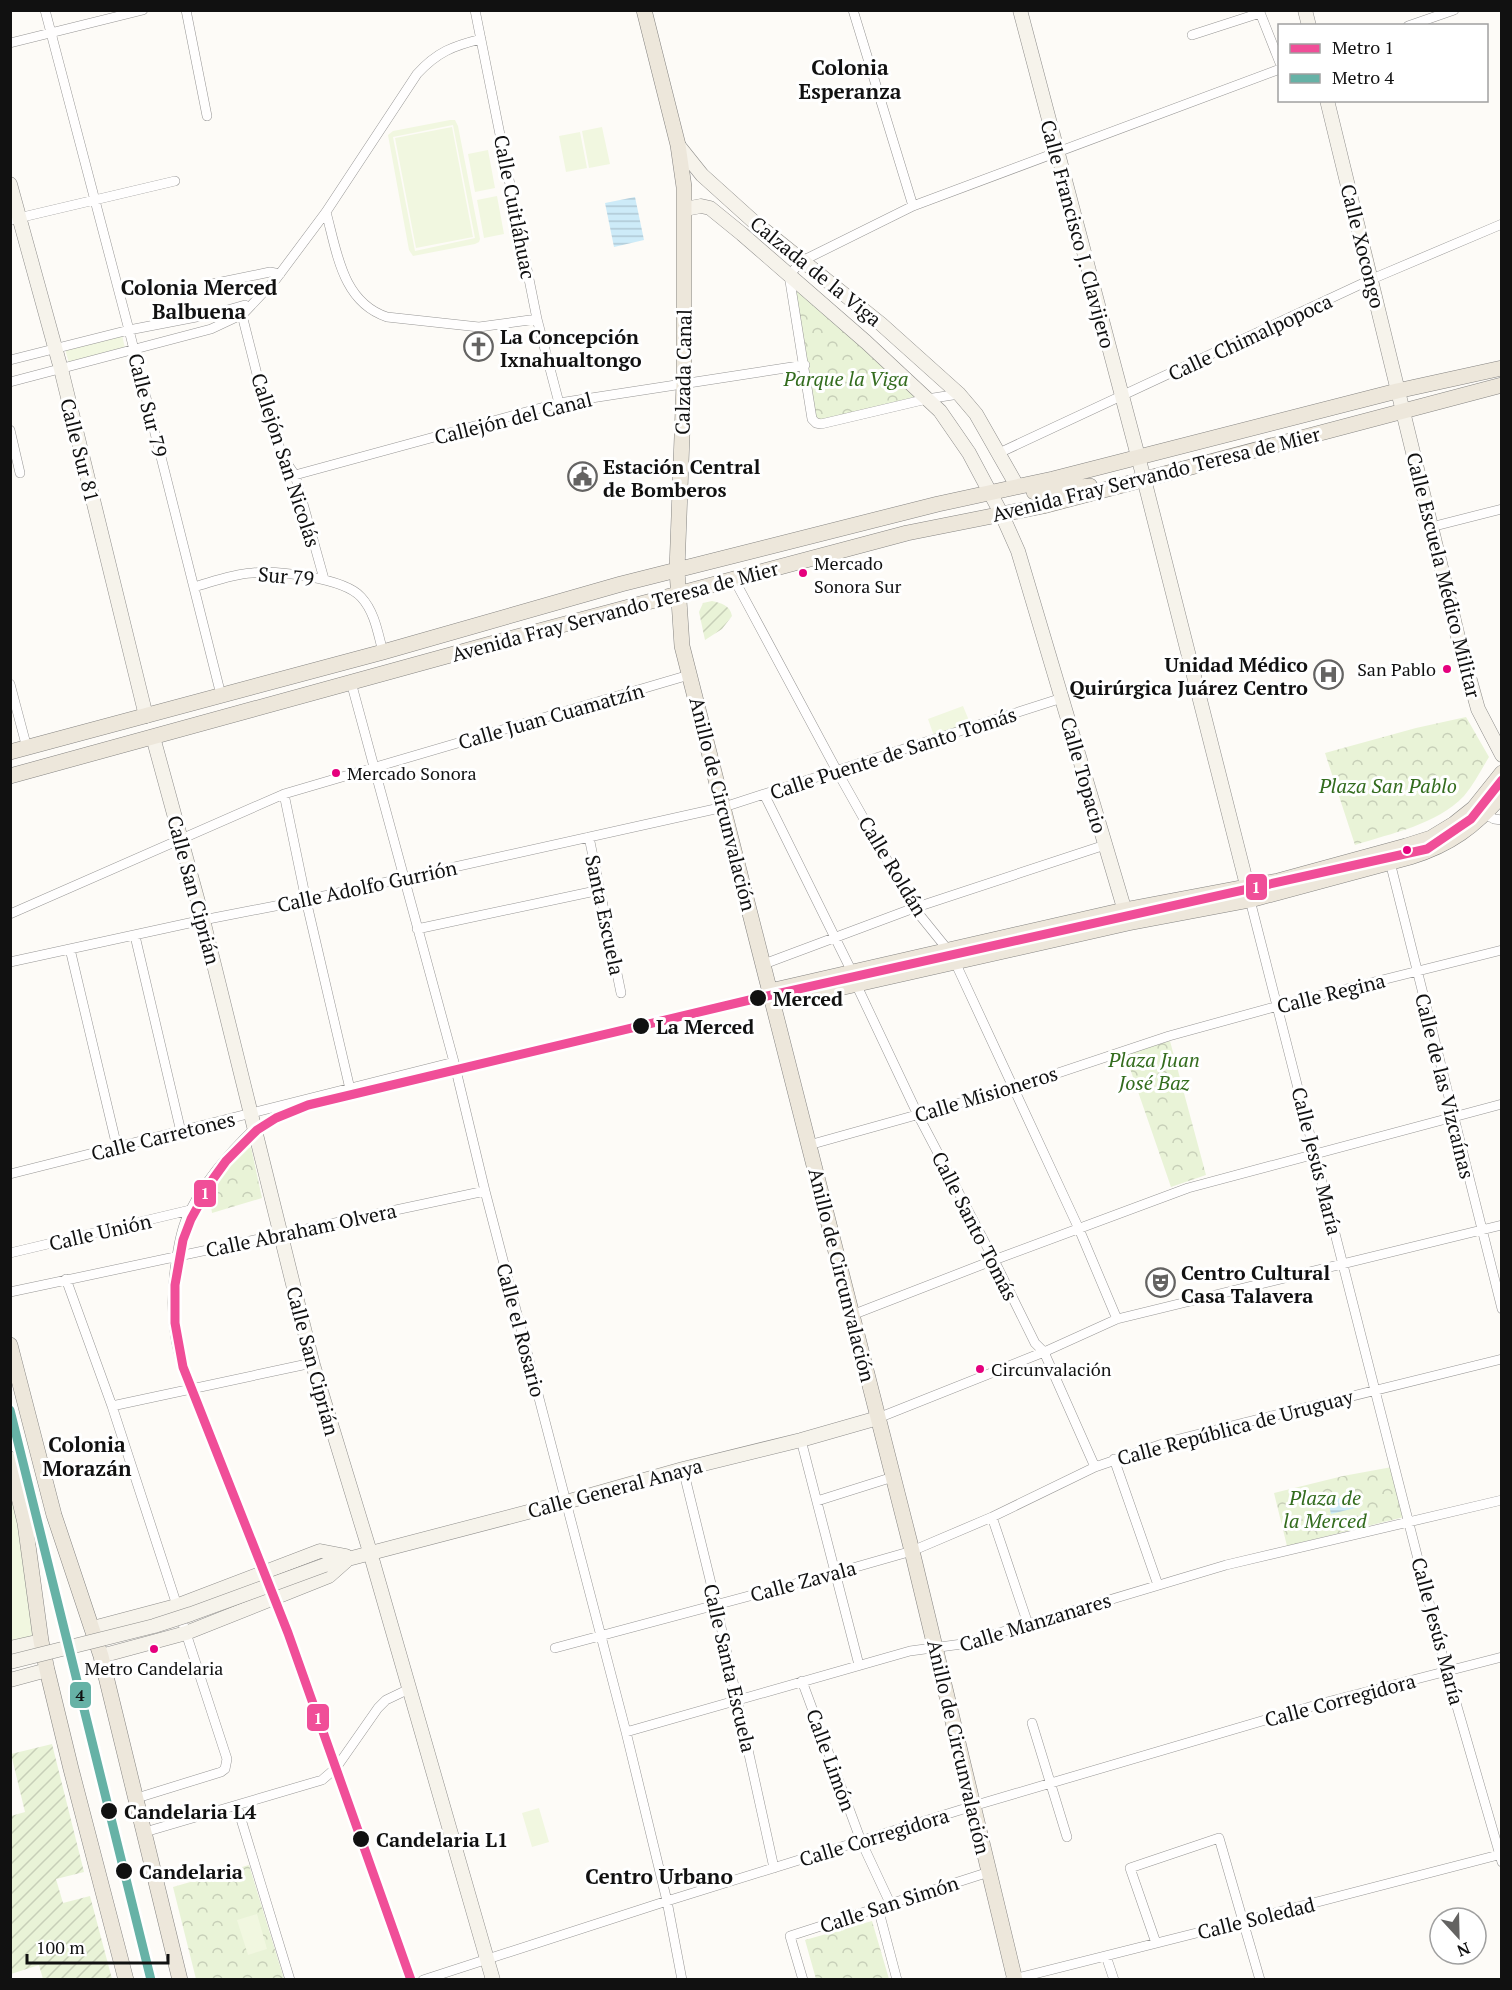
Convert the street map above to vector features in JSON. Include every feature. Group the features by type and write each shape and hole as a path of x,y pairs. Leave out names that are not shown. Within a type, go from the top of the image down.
{"main road":[{"name":"Calzada de la Viga","path":"644,10 678,145 685,209"},
{"name":"Calzada Canal","path":"677,570 684,383 685,209"},
{"name":"Avenida Fray Servando Teresa de Mier","path":"10,752 383,652 621,584 990,492 1138,458 1397,391 1502,368"},
{"name":"Avenida Fray Servando Teresa de Mier","path":"10,776 907,533 1043,506 1502,386"},
{"path":"1017,486 1026,493 1032,493 1144,479"},
{"name":"Anillo de Circunvalación","path":"677,570 682,646 912,1551 1013,1979"},
{"path":"1249,893 1278,881 1431,838 1466,815 1502,773"},
{"path":"772,997 1126,917 1249,893 1310,884 1390,862 1436,848 1462,833 1485,814 1502,795"},
{"path":"1278,881 1310,884"},
{"path":"10,1345 54,1515 101,1656 180,1980"},
{"path":"10,1459 25,1523 47,1670 73,1780 126,1980"}],"street":[{"name":"Calle Sur 79","path":"45,10 134,349 221,695"},
{"path":"10,43 116,14 143,10"},
{"path":"186,10 207,116"},
{"name":"Calle Cuitláhuac","path":"475,10 537,319 559,403"},
{"path":"853,10 913,206"},
{"name":"Calle Francisco J. Clavijero","path":"1020,10 1138,458"},
{"path":"1413,24 1448,11"},
{"path":"1192,35 1260,12 1278,58"},
{"path":"10,382 211,329 258,300 326,212 417,74 430,60 458,44 481,39"},
{"path":"789,275 802,261 913,206 1278,70"},
{"name":"Calle Xocongo","path":"1328,102 1372,279 1397,391"},
{"name":"Calzada de la Viga","path":"678,145 702,175 753,221 881,324 959,394 976,414 1017,486"},
{"path":"15,219 175,181"},
{"name":"Calle Sur 81","path":"10,184 15,219 61,369 146,716"},
{"name":"Calzada de la Viga","path":"685,209 701,206 710,208 789,275 940,411 969,453 990,492"},
{"path":"326,212 348,284 355,296 374,313 387,317 479,327 537,319"},
{"name":"Calle Chimalpopoca","path":"999,453 1372,279 1502,224"},
{"path":"212,284 270,272 280,274"},
{"name":"Calzada de la Viga","path":"789,275 812,419 818,424 959,394"},
{"path":"10,360 129,330 242,310"},
{"name":"Callejón San Nicolás","path":"242,310 268,418 284,459 295,475 324,579"},
{"name":"Callejón del Canal","path":"295,475 559,403 805,365"},
{"name":"Calle Escuela Médico Militar","path":"1397,391 1478,709 1502,755"},
{"path":"10,430 20,473"},
{"name":"Calle Jesús María","path":"1138,458 1447,1671 1501,1857"},
{"name":"Calle Topacio","path":"990,492 1018,551 1126,917"},
{"path":"1431,527 1502,509"},
{"name":"Sur 79","path":"194,587 250,573 284,573 324,579 351,590 360,596 370,608 383,652"},
{"name":"Calle Roldán","path":"734,579 914,908 952,956 1079,1229 1117,1319"},
{"name":"Calle Juan Cuamatzín","path":"10,914 284,794 689,675"},
{"name":"Calle el Rosario","path":"351,682 454,1062 485,1191 602,1635 667,1901 682,1980"},
{"path":"10,684 27,748"},
{"name":"Calle Puente de Santo Tomás","path":"724,807 1062,698"},
{"name":"Calle San Ciprián","path":"153,736 203,920 312,1363 370,1552 493,1980"},
{"path":"284,794 350,1089"},
{"name":"Calle Santo Tomás","path":"764,794 918,1115 1035,1343 1044,1352 1095,1467"},
{"name":"Calle Adolfo Gurrión","path":"10,962 306,900 724,807"},
{"path":"1485,814 1502,820"},
{"name":"Santa Escuela","path":"589,837 621,993"},
{"path":"764,964 914,908 1105,845"},
{"name":"Calle de las Vizcaínas","path":"1390,862 1502,1309"},
{"path":"417,928 600,890"},
{"path":"135,936 181,1131"},
{"path":"70,950 117,1147"},
{"name":"Calle Regina","path":"1162,1038 1278,1006 1502,950"},
{"name":"Calle Misioneros","path":"809,1145 1013,1088 1162,1038"},
{"name":"Calle Carretones","path":"10,1174 454,1062"},
{"path":"852,1315 1188,1188 1502,1104"},
{"path":"190,1389 181,1366 174,1333 172,1306 181,1233 189,1210 213,1172 254,1129"},
{"name":"Calle Abraham Olvera","path":"10,1292 485,1191"},
{"name":"Calle Unión","path":"10,1253 189,1210"},
{"path":"878,1418 1044,1352 1117,1319 1502,1225"},
{"path":"66,1279 112,1406 227,1765 220,1772 136,1798"},
{"name":"Calle República de Uruguay","path":"912,1551 992,1517 1114,1459 1171,1441 1502,1359"},
{"path":"112,1406 312,1363"},
{"name":"Calle General Anaya","path":"10,1662 154,1626 351,1556 566,1502 878,1418"},
{"path":"801,1440 860,1665"},
{"path":"1114,1459 1158,1585"},
{"name":"Calle Santa Escuela","path":"683,1469 716,1604 774,1868"},
{"path":"817,1501 893,1477"},
{"name":"Calle Manzanares","path":"626,1732 910,1651 962,1644 1226,1565 1502,1500"},
{"path":"992,1517 1028,1624"},
{"name":"Calle General Anaya","path":"93,1628 176,1606 320,1551 351,1556"},
{"name":"Calle Zavala","path":"555,1648 912,1551"},
{"path":"101,1656 186,1633 329,1576 351,1556"},
{"path":"10,1648 41,1641"},
{"name":"Calle Corregidora","path":"423,1980 973,1806 1323,1703 1502,1657"},
{"path":"10,1680 47,1670"},
{"name":"Calle Limón","path":"802,1681 861,1841 890,1904"},
{"path":"145,1832 322,1780 336,1768 378,1708 386,1700 409,1689"},
{"path":"1032,1723 1067,1837"},
{"path":"237,1806 290,1980"},
{"path":"1156,1943 1130,1868 1219,1839 1260,1980"},
{"name":"Calle Soledad","path":"1013,1979 1501,1857"},
{"name":"Calle San Simón","path":"802,1980 790,1935 989,1872"},
{"path":"878,1908 897,1980"},
{"path":"1106,1956 1114,1980"}],"green space":[{"path":"455,120 479,242 413,256 409,250 388,135 393,131","holes":["453,125 475,238 415,251 393,137"]},
{"path":"452,127 473,237 416,248 395,138"},
{"path":"602,127 610,164 589,168 582,131"},
{"path":"580,132 587,168 566,172 559,136"},
{"path":"488,150 495,188 475,192 468,154"},
{"path":"497,196 504,234 484,238 477,200"},
{"name":"Parque la Viga","path":"797,286 915,397 824,420 815,416 793,288"},
{"path":"122,335 125,348 69,363 65,349"},
{"path":"712,601 727,607 732,616 722,629 705,640 699,612 703,603"},
{"path":"963,706 970,723 934,736 928,719"},
{"name":"Plaza San Pablo","path":"1466,717 1489,757 1464,796 1453,806 1427,821 1355,845 1325,753"},
{"name":"Plaza Juan José Baz","path":"1170,1041 1206,1175 1171,1187 1125,1054"},
{"path":"251,1147 262,1198 212,1213 209,1193 219,1176 238,1152"},
{"name":"Plaza de la Merced","path":"1392,1467 1404,1517 1287,1546 1274,1493"},
{"path":"10,1468 17,1495 33,1636 10,1642"},
{"path":"52,1744 84,1872 56,1879 63,1903 90,1896 112,1979 43,1979 39,1965 11,1974 11,1816 25,1812 11,1754"},
{"path":"539,1808 549,1842 532,1847 522,1813"},
{"path":"249,1865 284,1979 196,1979 173,1887"},
{"path":"257,1914 267,1949 248,1955 237,1920"},
{"path":"872,1921 889,1979 816,1979 805,1940"}],"water":[{"path":"635,197 644,240 614,247 605,203"},
{"path":"1356,1494 1359,1507 1331,1514 1328,1501"}],"metro line":[{"name":"1","path":"411,1980 288,1633 183,1367 175,1323 175,1285 183,1240 191,1219 213,1179 226,1161 257,1130 276,1118 308,1105 758,998 1427,849 1471,819 1502,780"},
{"name":"4","path":"10,1410 151,1980"}],"place":[{"name":"La Concepción Ixnahualtongo","path":"479,347"},
{"name":"Estación Central de Bomberos","path":"582,477"},
{"name":"Mercado Sonora Sur","path":"803,573"},
{"name":"San Pablo","path":"1447,669"},
{"name":"Unidad Médico Quirúrgica Juárez Centro","path":"1329,675"},
{"name":"Mercado Sonora","path":"336,773"},
{"name":"Merced","path":"758,998"},
{"name":"La Merced","path":"641,1026"},
{"name":"Centro Cultural Casa Talavera","path":"1160,1283"},
{"name":"Circunvalación","path":"980,1369"},
{"name":"Metro Candelaria","path":"154,1649"},
{"name":"Candelaria L4","path":"109,1811"},
{"name":"Candelaria L1","path":"361,1839"},
{"name":"Candelaria","path":"124,1871"}],"district":[{"name":"Colonia Esperanza","path":"850,79"},
{"name":"Colonia Merced Balbuena","path":"199,299"},
{"name":"Colonia Morazán","path":"87,1456"},
{"name":"Centro Urbano","path":"659,1876"}]}
